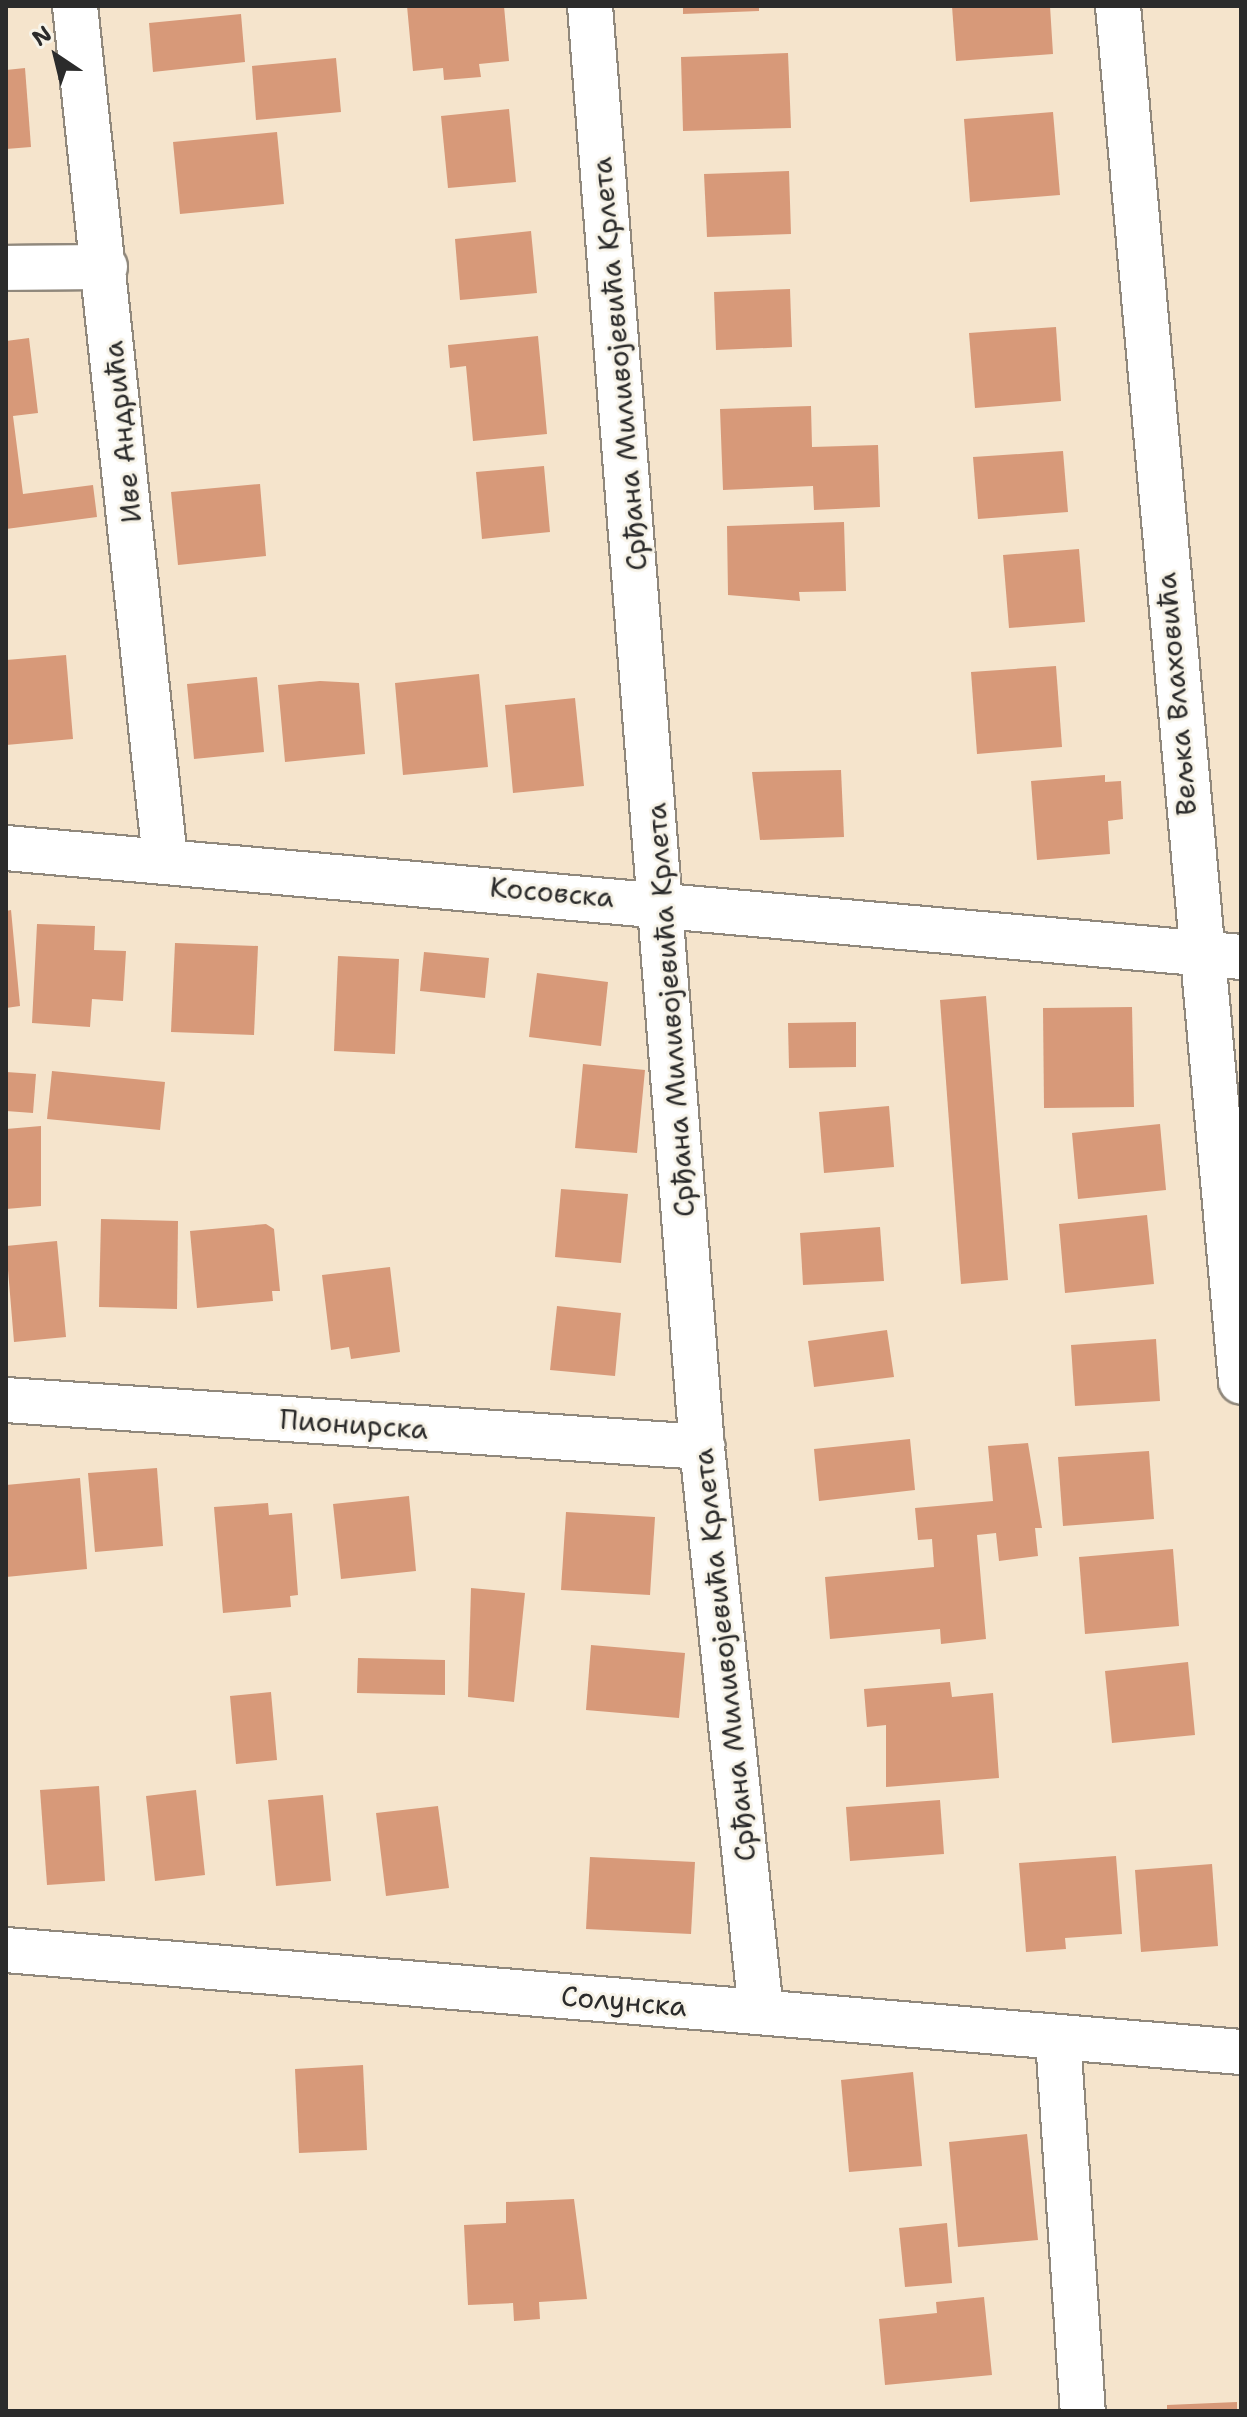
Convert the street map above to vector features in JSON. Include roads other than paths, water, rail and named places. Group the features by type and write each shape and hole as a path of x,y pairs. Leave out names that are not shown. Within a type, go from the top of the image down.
{"street":[{"name":"Иве Андрића","path":"75,6 105,267 165,859"},
{"name":"Срђана Миливојевића Крлета","path":"590,6 702,1447 761,2012"},
{"name":"Вељка Влаховића","path":"1118,6 1197,951 1241,1382"},
{"path":"6,268 105,267"},
{"name":"Косовска","path":"6,848 662,902 1241,957"},
{"name":"Пионирска","path":"6,1400 702,1447"},
{"name":"Солунска","path":"6,1950 1241,2052"},
{"path":"1058,2038 1083,2411"}]}
